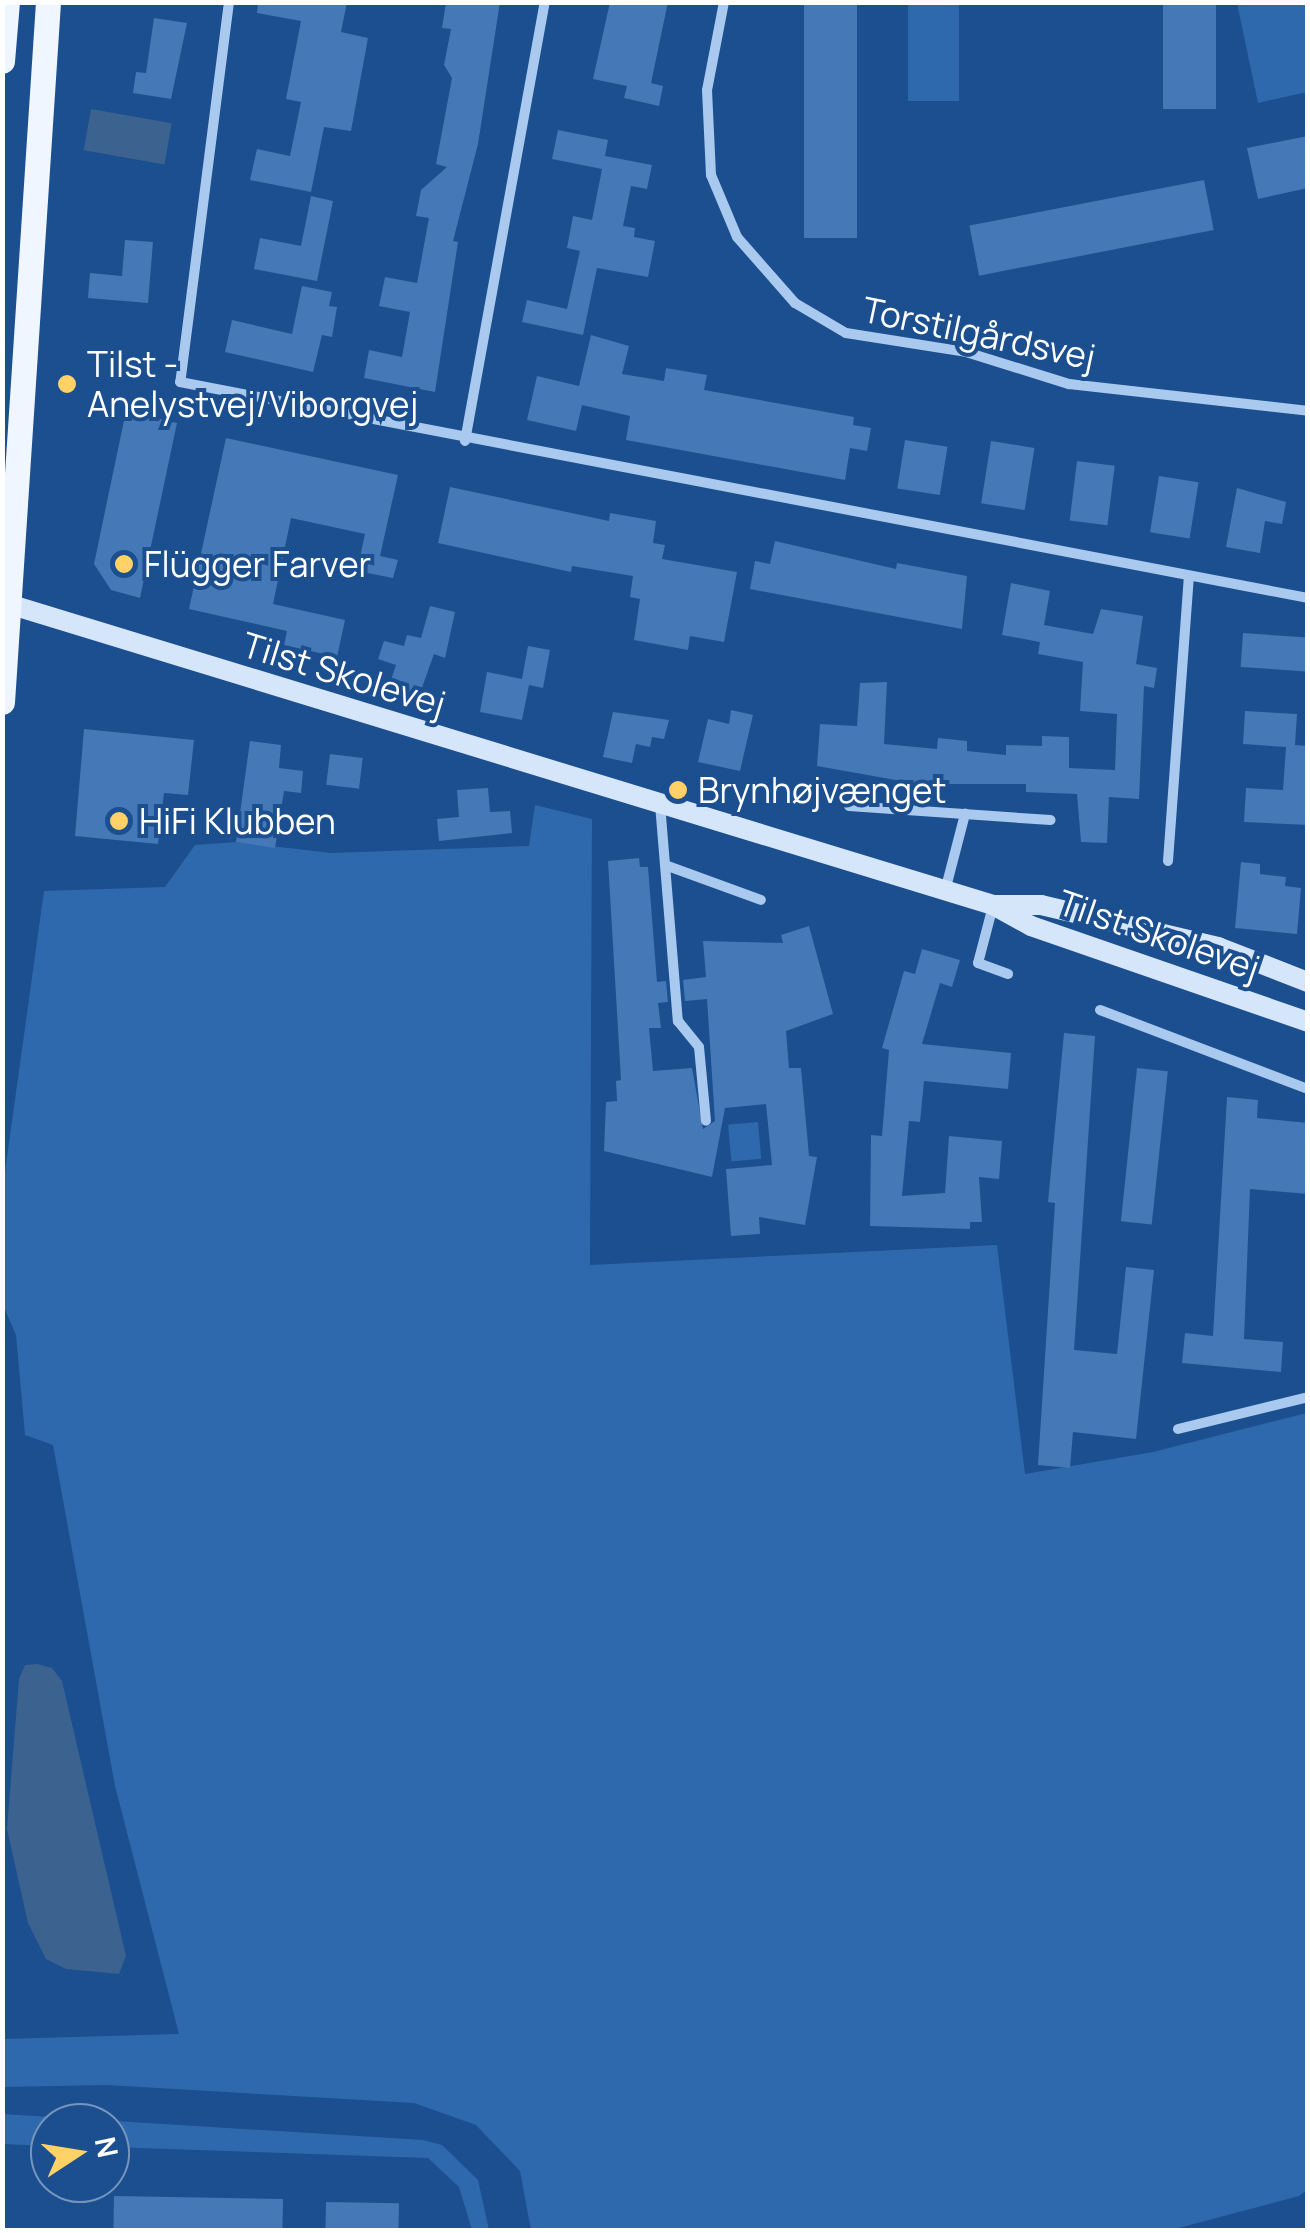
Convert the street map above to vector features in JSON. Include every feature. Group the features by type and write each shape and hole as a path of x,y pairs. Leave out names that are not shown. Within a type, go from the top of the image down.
{"main road":[{"path":"2,60 7,2"},
{"path":"2,702 5,604 48,2"}],"street":[{"path":"229,2 180,382 465,441 1308,598"},
{"path":"465,441 545,2"},
{"name":"Torstilgårdsvej","path":"724,2 706,90 712,175 736,237 794,302 846,333 966,352 1069,384 1308,411"},
{"path":"1168,861 1189,578"},
{"name":"Tilst Skolevej","path":"5,604 993,905 1031,926 1308,1022"},
{"path":"660,804 678,1022 699,1047 706,1120"},
{"path":"850,806 1051,820"},
{"path":"945,890 965,814"},
{"path":"665,865 762,900"},
{"name":"Tilst Skolevej","path":"993,905 1041,906 1218,947 1308,982"},
{"path":"993,905 978,962 1008,974"},
{"path":"1100,1010 1308,1089"},
{"path":"1178,1429 1308,1397"}],"shaded area":[{"path":"908,3 959,3 959,101 908,101"},
{"path":"1237,3 1307,3 1307,92 1258,103"},
{"path":"91,109 172,123 164,165 84,150"},
{"path":"535,805 592,819 590,1265 997,1245 1025,1474 1153,1452 1307,1413 1308,2189 1299,2196 1171,2230 531,2230 520,2171 476,2125 414,2103 106,2085 3,2087 2,2039 179,2034 115,1786 53,1445 25,1435 16,1335 3,1305 3,1186 44,891 165,887 195,845 236,842 331,853 529,846"},
{"path":"758,1122 761,1159 731,1161 728,1125"},
{"path":"25,1665 52,1668 62,1681 126,1956 119,1974 66,1969 46,1959 28,1923 7,1829 19,1679"},
{"path":"3,2114 30,2116 30,2145 3,2144"},
{"path":"130,2122 423,2140 442,2145 478,2180 489,2230 472,2230 459,2187 428,2158 130,2148"}],"building":[{"path":"258,2 347,2 341,32 368,38 351,131 324,127 311,192 250,180 257,149 290,156 301,102 286,99 301,21 257,13"},
{"path":"446,2 500,2 478,144 453,241 458,242 435,392 364,378 369,350 402,357 410,312 379,306 385,277 417,283 429,218 416,216 421,190 447,167 436,164 452,78 444,65 451,29 442,28"},
{"path":"610,2 668,2 651,83 663,86 659,106 624,98 627,86 593,79"},
{"path":"804,2 857,2 857,238 804,238"},
{"path":"1163,2 1216,2 1216,109 1163,109"},
{"path":"154,18 187,23 171,99 133,93 136,72 146,73"},
{"path":"558,130 608,140 605,156 652,165 647,189 631,186 623,226 635,228 634,237 655,241 648,277 597,268 583,335 522,322 527,300 567,309 580,251 567,248 573,216 592,220 602,169 552,159"},
{"path":"1308,136 1308,188 1258,199 1247,148"},
{"path":"1204,180 1214,230 979,276 969,226"},
{"path":"311,196 333,201 317,281 254,269 260,238 301,246"},
{"path":"125,240 153,242 148,303 88,298 90,273 122,276"},
{"path":"302,286 332,292 329,306 337,307 332,337 322,335 313,372 225,352 232,320 292,334"},
{"path":"591,335 629,346 622,374 664,381 666,368 707,375 704,390 854,417 853,425 871,428 867,451 850,448 845,480 626,440 630,416 582,405 576,431 527,420 537,376 579,386"},
{"path":"126,411 177,423 140,598 111,590 94,564"},
{"path":"226,438 398,475 380,556 398,560 393,578 357,571 365,534 291,518 273,604 345,620 337,657 284,645 287,631 189,609"},
{"path":"905,440 947,447 940,495 897,488"},
{"path":"991,441 1034,448 1025,510 981,503"},
{"path":"1077,461 1115,466 1107,525 1070,521"},
{"path":"1159,476 1199,482 1190,539 1150,532"},
{"path":"450,487 609,521 610,513 656,521 653,543 665,545 662,559 737,572 724,642 690,636 688,650 634,640 640,599 630,597 633,576 572,566 571,572 438,543"},
{"path":"1237,488 1286,502 1282,524 1265,521 1260,553 1226,547"},
{"path":"775,541 896,569 897,563 967,576 962,629 750,589 755,561 770,564"},
{"path":"1011,583 1050,591 1044,625 1093,634 1101,609 1143,616 1136,664 1157,668 1154,688 1144,686 1139,799 1109,797 1107,843 1081,842 1077,794 1026,792 1026,784 918,784 817,766 820,724 857,726 860,683 887,682 884,744 937,749 938,738 967,741 967,751 1006,755 1006,745 1042,746 1042,736 1069,737 1069,768 1115,770 1117,714 1080,711 1083,662 1038,654 1040,642 1002,635"},
{"path":"430,606 455,612 445,658 434,654 419,696 391,680 396,665 378,659 384,641 404,646 407,635 421,638"},
{"path":"1243,633 1308,638 1305,671 1241,667"},
{"path":"528,646 550,650 543,688 529,685 522,720 480,712 487,672 522,679"},
{"path":"731,710 753,715 740,771 698,762 708,719 729,724"},
{"path":"1245,711 1297,714 1295,745 1308,746 1308,825 1244,822 1246,788 1283,790 1286,747 1243,744"},
{"path":"613,712 669,720 664,739 652,737 650,747 636,744 632,763 603,757"},
{"path":"84,729 194,740 188,795 164,793 158,844 75,836"},
{"path":"250,741 281,745 279,768 303,771 301,793 284,791 275,848 236,842"},
{"path":"330,754 363,758 359,789 326,785"},
{"path":"488,788 490,812 510,811 512,833 439,841 437,819 459,817 457,790"},
{"path":"639,858 640,867 648,867 657,982 666,981 668,1002 658,1003 661,1028 649,1028 653,1071 692,1068 703,1129 715,1121 707,999 685,1001 683,980 706,977 703,941 783,943 781,935 809,926 833,1014 786,1031 789,1068 801,1068 809,1156 817,1157 805,1225 759,1217 760,1234 731,1236 726,1169 772,1165 766,1104 725,1108 712,1177 604,1151 606,1102 617,1101 616,1081 621,1080 608,861"},
{"path":"1241,862 1260,864 1260,874 1286,877 1285,886 1301,888 1297,934 1235,928"},
{"path":"922,949 960,960 952,987 940,983 922,1044 1011,1053 1008,1089 924,1081 920,1122 909,1121 902,1196 945,1193 949,1136 1002,1141 999,1179 979,1177 982,1222 970,1222 970,1229 870,1226 871,1135 882,1136 889,1050 882,1048 904,971 915,974"},
{"path":"1064,1033 1095,1036 1074,1350 1117,1354 1126,1267 1154,1270 1136,1439 1073,1432 1070,1468 1038,1465 1055,1203 1048,1202"},
{"path":"1137,1068 1168,1071 1152,1224 1121,1221"},
{"path":"1227,1097 1258,1100 1257,1118 1308,1123 1308,1194 1250,1189 1244,1339 1283,1342 1281,1372 1182,1363 1185,1333 1213,1336"},
{"path":"130,2196 283,2199 282,2230 113,2230 114,2203 130,2203"},
{"path":"326,2202 399,2203 399,2230 326,2230"}],"place":[{"name":"Tilst - Anelystvej/Viborgvej","path":"67,384"},
{"name":"Flügger Farver","path":"124,564"},
{"name":"Brynhøjvænget","path":"678,790"},
{"name":"HiFi Klubben","path":"119,821"}]}
